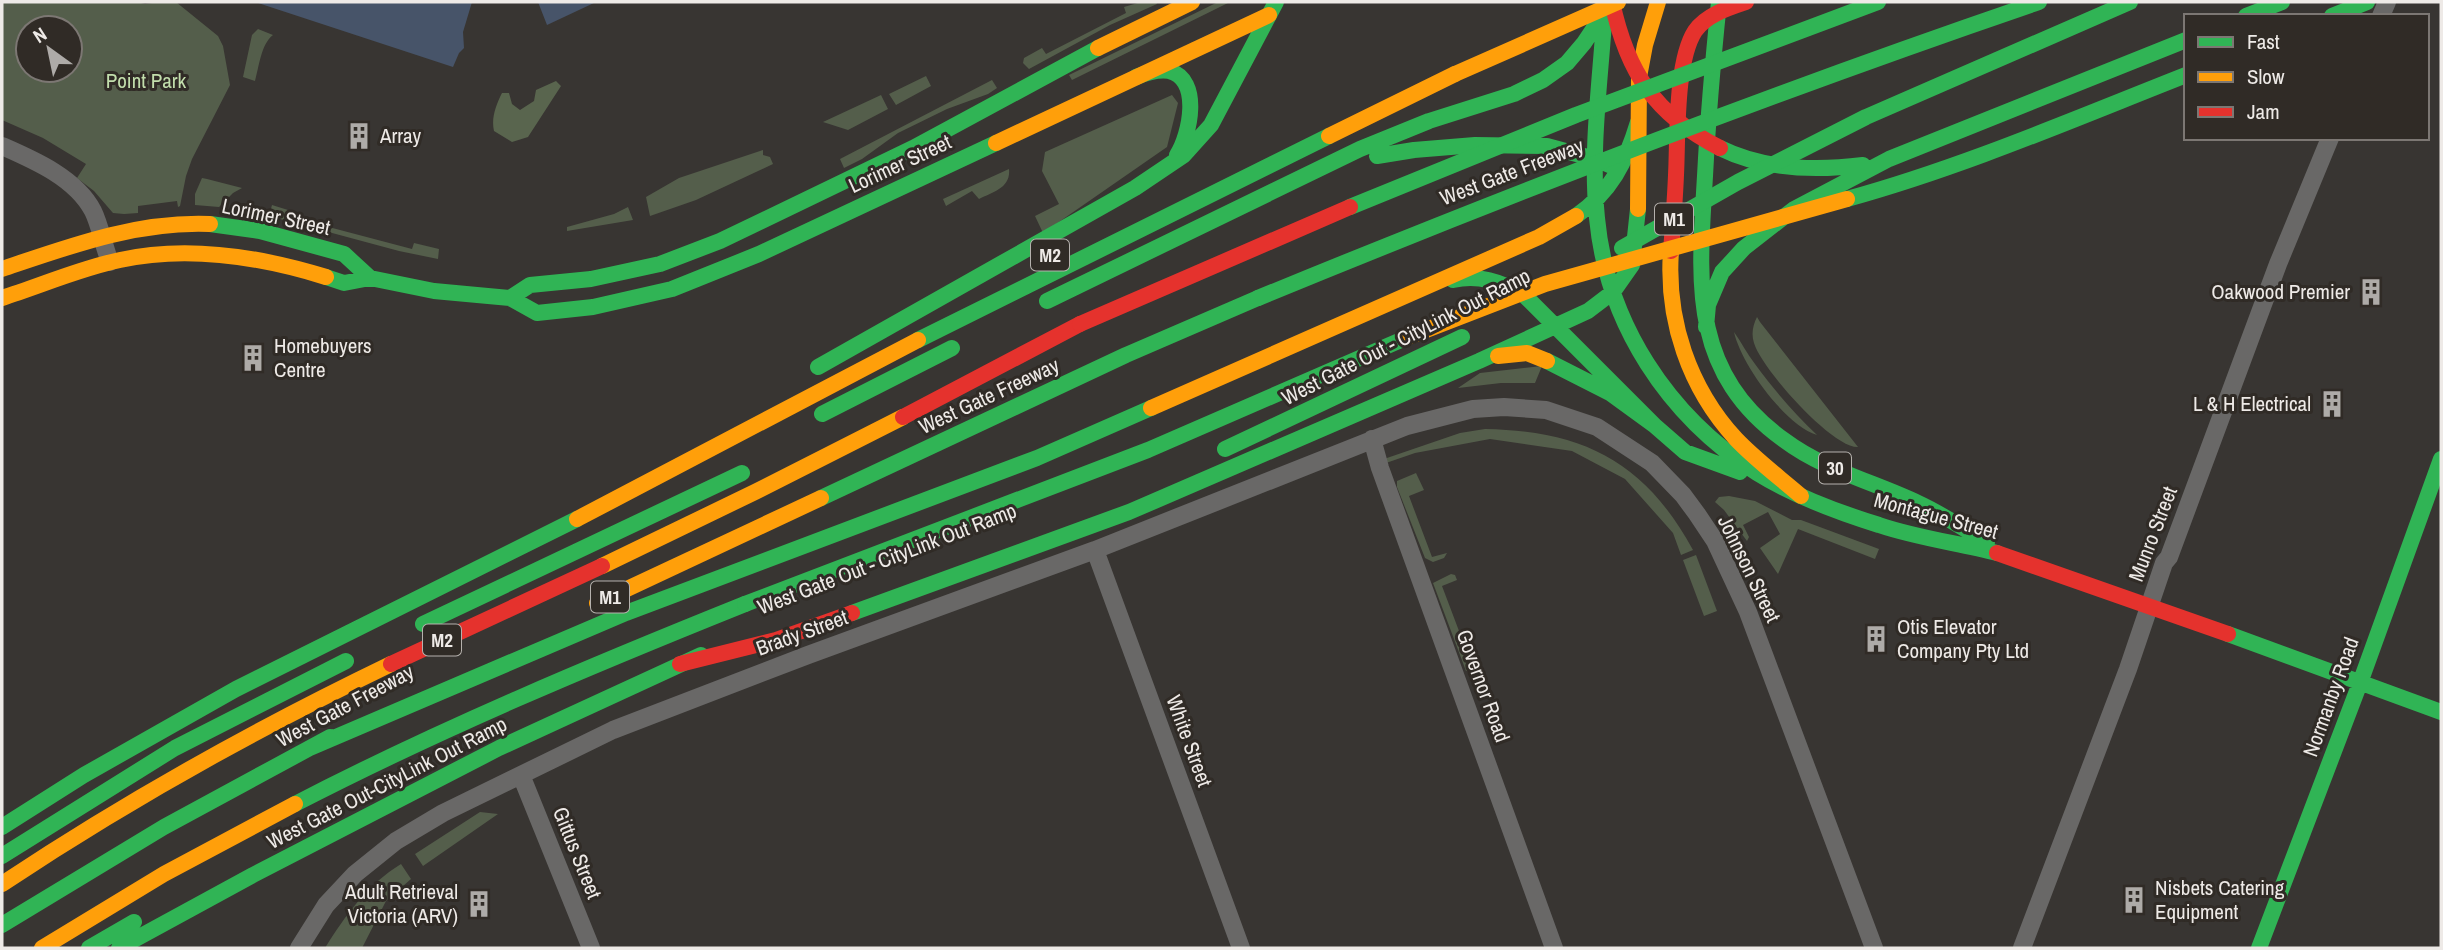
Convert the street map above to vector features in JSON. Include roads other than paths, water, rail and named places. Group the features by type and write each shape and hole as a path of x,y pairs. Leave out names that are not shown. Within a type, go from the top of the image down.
{"main road":[{"name":"Lorimer Street","path":"510,298 530,285 591,279 660,264 720,241 914,148 1095,49 1192,2"},
{"name":"Montague Street","path":"1605,2 1595,159 1603,262 1623,320 1646,363 1659,384 1692,424 1716,445 1778,485 1801,496 1892,529 2012,557 2441,712"},
{"path":"1037,306 1310,173 1399,133 1514,94 1543,80 1567,63 1584,43 1596,25 1605,2"},
{"path":"1612,2 1624,48 1639,77 1657,102 1679,123 1706,141 1744,158 1786,167 1852,167 1889,159 2184,41"},
{"path":"2,827 84,775 236,688 554,531 868,365 1455,74 1618,2"},
{"path":"680,664 776,640 1104,522 1228,471 1588,311 1613,292 1628,275 1632,265 1638,217 1639,77 1645,44 1658,2"},
{"path":"1746,2 1719,7 1700,26 1689,43 1679,123 1670,294 1676,332 1689,368 1714,413 1730,433 1801,496"},
{"name":"West Gate Freeway","path":"902,399 1457,161 1878,2"},
{"name":"West Gate Freeway","path":"576,613 1138,350 1490,202 1819,77 2039,2"},
{"name":"West Gate Out - CityLink Out Ramp","path":"1219,452 1457,339 1738,182 1855,122 2130,2"},
{"path":"2251,14 2282,2"},
{"path":"2337,14 2367,2"},
{"name":"Lorimer Street","path":"2,298 110,262 156,255 205,254 300,269 344,283 370,278 435,291 510,298 537,313 593,307 673,289 778,246 1278,7"},
{"name":"M2","path":"1038,261 809,372 1167,168 1184,155 1211,125 1278,7"},
{"name":"Montague Street","path":"1719,7 1706,141 1700,268 1706,327 1730,381 1751,409 1776,434 1813,457 1919,503 2012,557"},
{"name":"M2","path":"1136,77 1158,70 1167,71 1179,77 1188,92 1190,121 1185,146 1167,168"},
{"path":"42,948 162,875 324,789 537,691 745,604 1148,450 1410,336 1545,284 1905,183 2184,76"},
{"path":"310,748 626,613 1037,458 1539,237 1597,202 1629,156 1638,122"},
{"path":"1107,228 1309,145"},
{"path":"1310,173 1363,159 1413,150 1475,145 1547,146 1595,159 1638,181 1664,200 1674,211 1694,245 1700,268"},
{"path":"1706,327 1712,292 1722,272 1744,248 1794,209 1889,159"},
{"name":"Lorimer Street","path":"2,269 100,236 160,226 218,224 260,231 344,254 370,278"},
{"path":"1424,288 1459,278 1480,277 1496,280 1523,294 1654,425 1685,452 1778,485"},
{"name":"M2","path":"2,884 94,824 272,724 646,545 896,421 1080,324"},
{"path":"813,419 962,343"},
{"path":"1479,361 1527,353 1611,393 1654,425"},
{"name":"Normanby Road","path":"2259,948 2360,683 2441,459"},
{"path":"554,531 719,462"},
{"name":"West Gate Freeway","path":"407,632 751,469"},
{"path":"422,579 454,562"},
{"name":"West Gate Out - CityLink Out Ramp","path":"680,664 765,627"},
{"name":"West Gate Freeway","path":"2,856 175,748 359,654"},
{"name":"West Gate Freeway","path":"2,925 113,857 310,748 490,654"},
{"name":"West Gate Out-CityLink Out Ramp","path":"119,948 253,875 499,748 680,664"},
{"path":"380,780 537,691"},
{"path":"89,948 148,914"}],"street":[{"name":"Munro Street","path":"2022,948 2278,264 2329,140"},
{"path":"2,146 72,185 93,210 110,262"},
{"name":"Johnson Street","path":"1372,439 1407,426 1473,409 1504,407 1546,410 1597,426 1652,463 1668,479 1697,514 1715,541 1731,573 1874,948"},
{"name":"Brady Street","path":"299,948 326,905 355,874 396,841 443,813 613,730 1095,550 1372,439"},
{"name":"Governor Road","path":"1372,439 1384,480 1554,948"},
{"name":"White Street","path":"1095,550 1241,948"},
{"name":"Gittus Street","path":"521,775 591,948"}],"water":[{"path":"255,2 472,2 463,32 464,48 453,67"},
{"path":"538,2 596,2 547,25"}],"place":[{"name":"Array","path":"359,136"},
{"name":"Oakwood Premier","path":"2371,292"},
{"name":"Homebuyers Centre","path":"253,358"},
{"name":"L & H Electrical","path":"2332,404"},
{"name":"Otis Elevator Company Pty Ltd","path":"1876,639"},
{"name":"Nisbets Catering Equipment","path":"2134,900"},
{"name":"Adult Retrieval Victoria (ARV)","path":"479,904"}],"park label":[{"name":"Point Park","path":"146,81"}]}
